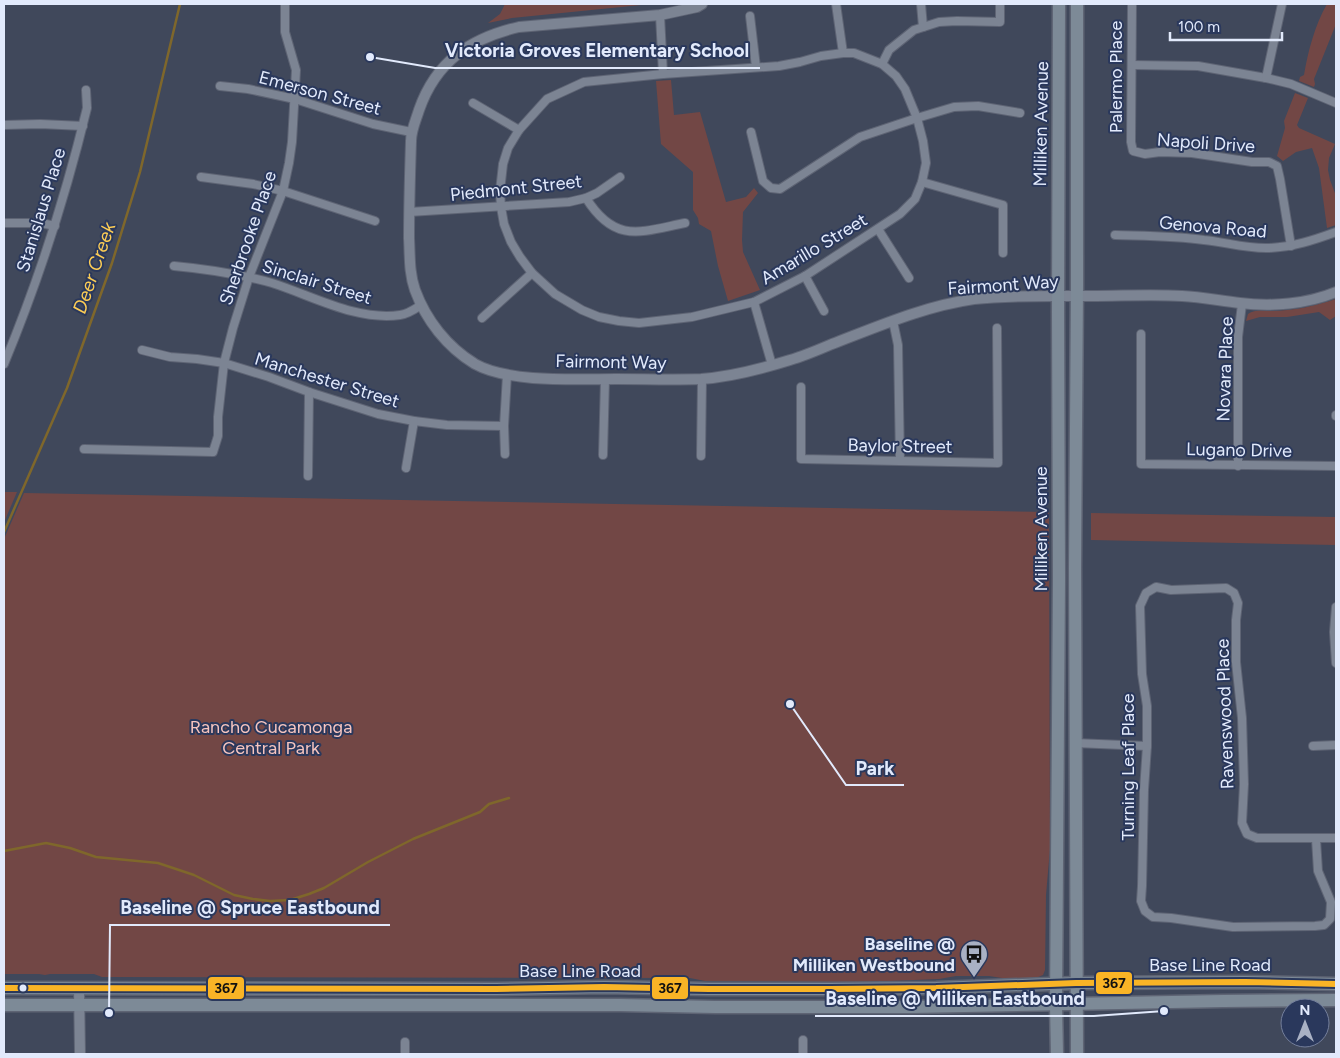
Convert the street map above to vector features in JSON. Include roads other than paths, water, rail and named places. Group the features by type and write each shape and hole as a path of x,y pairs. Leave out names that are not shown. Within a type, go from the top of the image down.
{"main road":[{"name":"Milliken Avenue","path":"1057,1054 1060,4"},
{"name":"Milliken Avenue","path":"1077,4 1075,568 1077,1054"},
{"name":"Base Line Road","path":"4,988 496,989 604,987 830,989 936,988 1076,983 1245,982 1336,984"},
{"name":"Base Line Road","path":"4,1005 873,1007 1336,1000"}],"street":[{"name":"Sherbrooke Place","path":"84,449 214,452 218,436 218,417 224,363 233,328 249,277 283,191 289,163 296,70 285,32 285,4"},
{"name":"Fairmont Way","path":"702,4 697,7 660,15 519,27 499,32 470,45 456,54 430,85 411,132 410,265 414,286 421,305 435,329 455,349 476,364 507,375 548,378 702,379 742,373 794,359 893,321 942,305 975,299 1022,296 1180,296 1212,298 1242,304 1277,305 1306,301 1336,292"},
{"path":"836,4 843,53 854,53 882,64 889,50 914,30 948,21 1000,22 1000,4"},
{"path":"921,4 923,27"},
{"name":"Palermo Place","path":"1132,4 1131,142 1134,151"},
{"path":"1266,78 1282,4"},
{"path":"660,15 663,74"},
{"path":"750,16 756,67"},
{"name":"Amarillo Street","path":"843,53 778,66 584,82 547,99 519,130 508,148 503,164 500,207 511,242 520,258 532,273 556,294 582,310 600,317 639,323 692,317 754,302 805,276 900,214 914,199 922,182 926,163 917,118 905,89 896,76 882,64"},
{"path":"1132,65 1198,66 1266,78 1292,84 1336,103"},
{"name":"Emerson Street","path":"220,86 248,89 295,99 373,124 411,132"},
{"name":"Stanislaus Place","path":"4,364 16,336 54,226 83,126 87,108 86,90"},
{"path":"473,103 519,130"},
{"path":"751,132 763,181 771,188 780,189 860,137 917,118 954,107 978,106 1020,113"},
{"path":"4,125 83,126"},
{"name":"Napoli Drive","path":"1134,151 1145,154 1160,152 1192,153 1252,162 1268,162 1277,166 1291,246"},
{"path":"201,177 253,184 283,191 375,221"},
{"name":"Piedmont Street","path":"409,212 569,202 597,193 620,177"},
{"path":"922,182 1003,205 1003,253"},
{"path":"586,198 594,211 606,222 631,232 685,223"},
{"path":"4,223 41,223 54,226"},
{"path":"878,229 909,278"},
{"name":"Genova Road","path":"1115,235 1203,240 1267,248 1291,246 1336,232"},
{"name":"Sinclair Street","path":"174,266 249,277 352,311 373,316 402,315 421,305"},
{"path":"482,318 532,273"},
{"path":"805,276 824,311"},
{"path":"754,302 772,365"},
{"name":"Novara Place","path":"1238,466 1238,337 1242,304"},
{"path":"893,321 898,345 900,461"},
{"name":"Baylor Street","path":"801,388 801,459 998,463 996,328"},
{"name":"Lugano Drive","path":"1141,334 1141,464 1336,466"},
{"name":"Manchester Street","path":"142,350 170,357 224,363 378,414 447,425 504,426"},
{"path":"505,454 504,426 507,375"},
{"path":"603,455 605,379"},
{"path":"701,456 702,379"},
{"path":"308,476 310,392"},
{"path":"406,468 414,421"},
{"name":"Ravenswood Place","path":"1146,593 1156,587 1170,590 1226,588 1234,593 1238,602 1236,662 1242,718 1244,784 1242,823 1247,834 1257,838 1316,839"},
{"name":"Turning Leaf Place","path":"1146,593 1140,606 1142,674 1147,706 1141,900 1145,911 1153,917 1233,927 1324,925 1330,919 1331,902 1318,871 1316,839"},
{"path":"1336,607 1334,632 1336,663"},
{"path":"1075,743 1147,746"},
{"path":"1313,746 1336,745"},
{"path":"1316,839 1336,838"},
{"path":"80,988 80,1054"},
{"path":"803,1040 803,1054"},
{"path":"405,1042 405,1054"}],"waterway":[{"name":"Deer Creek","path":"4,532 67,388 112,263 140,172 180,4"},
{"path":"4,851 46,843 70,848 96,857 158,863 194,875 234,895 270,901 290,900 324,888 368,862 413,839 480,812 489,804 509,798"}],"place":[{"name":"Victoria Groves Elementary School","path":"370,57"},
{"name":"Park","path":"790,704"},
{"name":"Baseline @ Milliken Westbound","path":"974,978"},
{"name":"Baseline @ Miliken Eastbound","path":"1164,1011"},
{"name":"Baseline @ Spruce Eastbound","path":"109,1013"}],"park label":[{"name":"Rancho Cucamonga Central Park","path":"271,738"}]}
